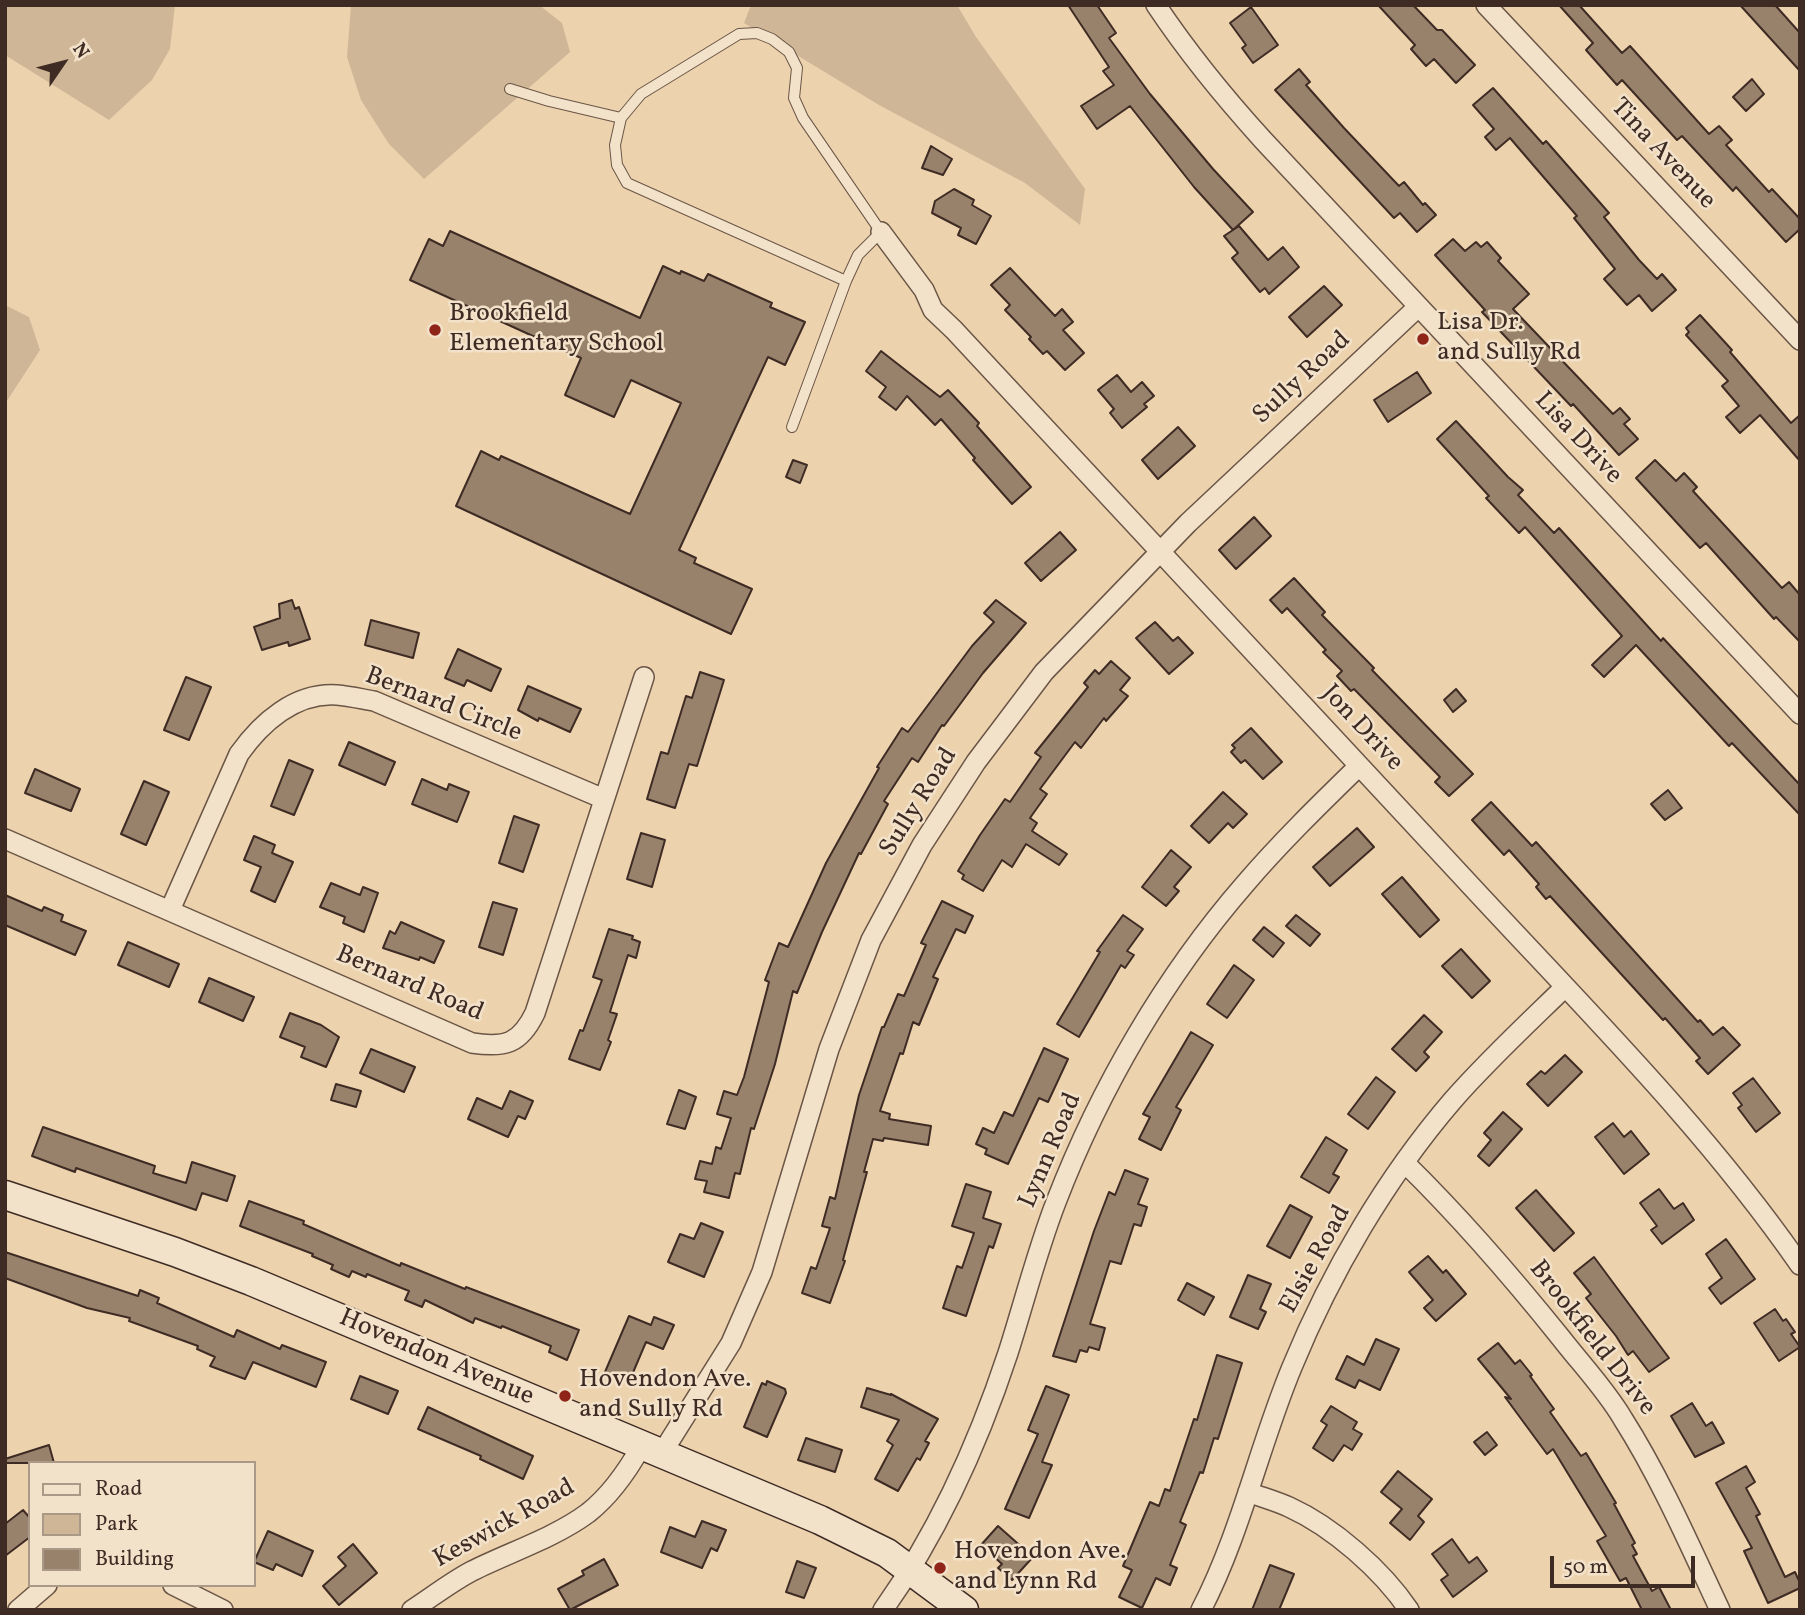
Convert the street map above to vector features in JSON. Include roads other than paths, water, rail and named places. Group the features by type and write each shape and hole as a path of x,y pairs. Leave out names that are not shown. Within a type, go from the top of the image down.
{"street":[{"name":"Lisa Drive","path":"1156,5 1179,40 1220,92 1800,714"},
{"name":"Tina Avenue","path":"1486,5 1800,341"},
{"name":"Jon Drive","path":"881,232 924,290 933,310 1565,987 1726,1167 1800,1265"},
{"name":"Sully Road","path":"652,1449 731,1343 762,1272 838,1023 871,940 898,887 968,773 1044,672 1188,523 1418,307"},
{"name":"Bernard Road","path":"5,839 472,1043 494,1046 513,1042 527,1030 535,1013 644,677"},
{"name":"Bernard Circle","path":"170,910 239,754 253,734 272,716 314,697 335,695 374,701 604,799"},
{"name":"Lynn Road","path":"883,1610 911,1569 969,1454 1008,1353 1029,1278 1057,1201 1116,1072 1177,975 1245,883 1359,765"},
{"name":"Elsie Road","path":"1201,1610 1248,1492 1291,1368 1318,1309 1357,1236 1405,1163 1451,1101 1492,1057 1565,987"},
{"name":"Brookfield Drive","path":"1405,1163 1494,1257 1622,1417 1665,1495 1720,1610"},
{"name":"Hovendon Avenue","path":"5,1195 175,1252 251,1281 856,1536 911,1569 964,1610"},
{"name":"Keswick Road","path":"412,1610 469,1573 566,1527 589,1512 652,1449"},
{"path":"1248,1492 1290,1507 1322,1527 1379,1574 1409,1610"},
{"path":"18,1610 45,1587"},
{"path":"177,1587 223,1610"}],"lane":[{"path":"792,426 846,281 858,255 881,232 803,118 794,98 797,68 789,52 772,39 757,33 739,34 641,94 621,118 615,145 617,165 627,183 846,281"},
{"path":"510,89 621,118"}],"place":[{"name":"Brookfield Elementary School","path":"435,330"},
{"name":"Lisa Dr. and Sully Rd","path":"1423,339"},
{"name":"Hovendon Ave. and Sully Rd","path":"565,1396"},
{"name":"Hovendon Ave. and Lynn Rd","path":"940,1568"}]}
